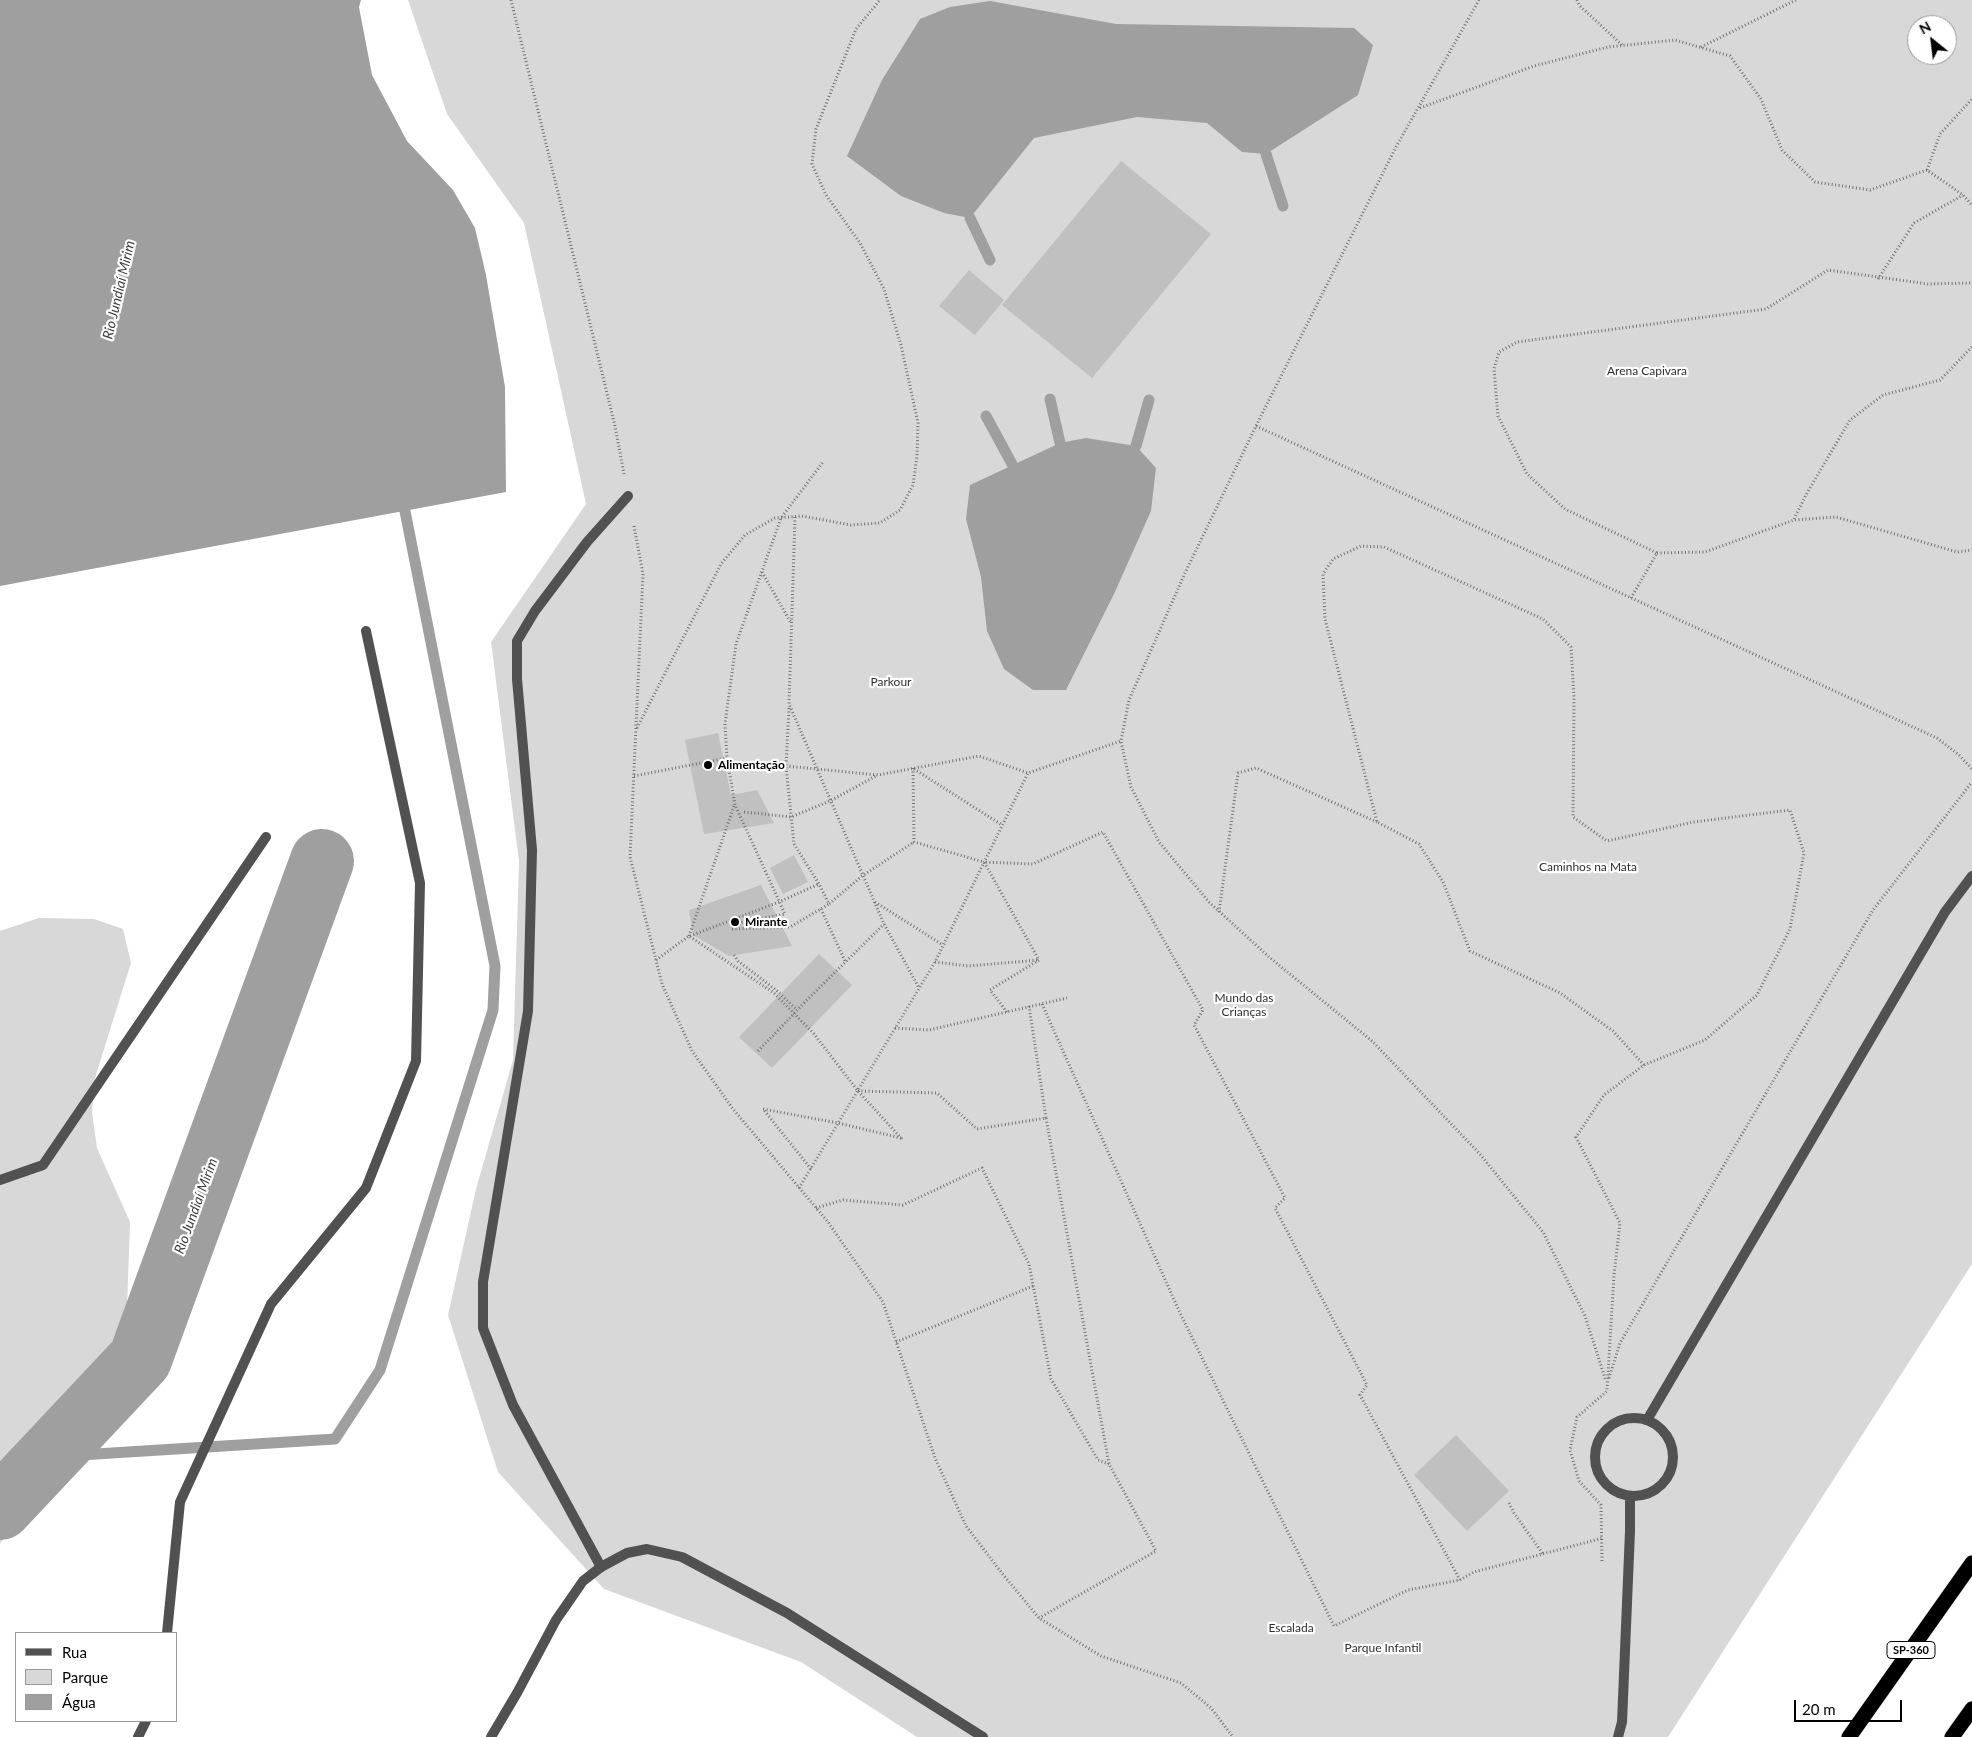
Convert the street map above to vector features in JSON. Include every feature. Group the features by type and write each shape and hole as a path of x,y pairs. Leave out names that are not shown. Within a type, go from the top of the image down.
{"highway":[{"name":"SP-360","path":"1849,1737 1972,1563"},
{"path":"1952,1737 1972,1709"}],"street":[{"path":"601,1567 513,1405 483,1328 483,1282 528,1011 532,850 517,679 517,641 536,611 587,542 628,496"},
{"path":"167,1632 180,1502 271,1304 366,1188 416,1061 420,883 366,631"},
{"path":"0,1180 43,1165 266,837"},
{"path":"1647,1420 1945,912 1972,876"},
{"path":"1628,1418 1647,1420 1663,1430 1672,1447 1673,1466 1664,1483 1649,1494 1630,1497 1612,1490 1599,1476 1594,1458 1598,1440 1611,1425 1628,1418"},
{"path":"1618,1737 1622,1722 1630,1497"},
{"path":"491,1737 556,1620 583,1581 601,1567 627,1553 647,1549 682,1557 787,1613 983,1737"},
{"path":"138,1737 146,1722"}],"path":[{"path":"511,0 615,426 643,574 630,857 662,984 692,1050 732,1109 816,1208 883,1302 935,1458 966,1526 1039,1618 1101,1656 1180,1683 1210,1708 1233,1737"},
{"path":"636,730 721,564 745,535 775,518 802,516 852,524 880,523 900,510 913,485 917,456 918,423 901,345 884,289 860,242 826,195 812,164 816,129 856,29 880,0"},
{"path":"1478,0 1396,147 1256,426 1185,573 1130,700 1120,741 1131,787 1159,842 1209,902 1269,957 1372,1041 1479,1152 1543,1232 1586,1316 1607,1383 1608,1391 1577,1417 1570,1450 1579,1481 1601,1505 1602,1566"},
{"path":"1577,0 1579,5 1623,46"},
{"path":"1700,47 1796,0"},
{"path":"1419,108 1534,66 1608,47 1676,40 1730,56 1761,99 1782,150 1815,182 1870,190 1927,170"},
{"path":"1927,170 1940,134 1972,99"},
{"path":"1927,170 1963,195 1972,205"},
{"path":"1878,279 1914,224 1963,195"},
{"path":"1972,283 1928,284 1878,279 1828,270 1766,309 1517,342 1499,352 1494,369 1498,416 1526,474 1565,510 1657,554 1705,552 1794,520 1836,517 1957,552 1972,550"},
{"path":"1794,520 1807,493 1850,420 1883,395 1940,380 1972,347"},
{"path":"1256,426 1937,738 1959,755 1972,770"},
{"path":"738,923 785,914 735,805 727,758 725,724 736,644 781,518 823,462"},
{"path":"795,517 786,766 794,844 829,904"},
{"path":"1377,822 1325,619 1323,574 1333,559 1361,546 1384,547 1543,619 1571,647 1574,697 1573,817 1607,841 1694,822 1790,810 1804,853 1790,929 1758,996 1705,1040 1644,1065 1604,1094 1576,1137 1620,1223 1614,1275 1607,1383"},
{"path":"1631,598 1657,554"},
{"path":"762,572 792,625"},
{"path":"789,704 862,876 884,924 919,988"},
{"path":"786,766 878,775 979,756 1028,773 1120,741"},
{"path":"634,776 727,758"},
{"path":"913,768 1002,825"},
{"path":"913,768 914,842"},
{"path":"1219,912 1238,773 1256,768 1377,822 1419,844 1443,882 1470,951 1560,993 1613,1031 1644,1065"},
{"path":"799,1188 935,962 1028,773"},
{"path":"744,812 791,817 830,801 878,775"},
{"path":"1607,1383 1620,1343 1873,910 1972,782"},
{"path":"689,936 735,805"},
{"path":"732,929 790,927 829,904 862,876 914,842 984,862 1033,864 1103,832 1203,1010 1194,1025 1285,1198 1275,1208 1367,1385 1360,1395 1460,1580"},
{"path":"984,862 1039,960"},
{"path":"656,960 689,936 779,902 819,884"},
{"path":"874,902 943,945"},
{"path":"821,909 846,961"},
{"path":"758,1051 884,924"},
{"path":"689,936 774,994 814,1034 858,1091 901,1138 763,1108 811,1169"},
{"path":"734,956 738,962 776,990 797,1010"},
{"path":"935,962 968,966 1039,960"},
{"path":"1007,1012 990,990 1039,960"},
{"path":"895,1028 929,1030 1067,998"},
{"path":"1042,1004 1180,1313 1334,1626 1408,1590 1460,1580 1474,1572 1630,1531"},
{"path":"1030,1006 1046,1118 1109,1464 1156,1551 1039,1618"},
{"path":"858,1091 937,1093 977,1128 1046,1118"},
{"path":"816,1208 844,1200 903,1205 982,1168 1029,1264 1051,1379 1098,1460 1109,1464"},
{"path":"896,1342 1033,1286"},
{"path":"1509,1503 1514,1514 1543,1554"}],"green space":[{"name":"Mundo das Crianças","path":"408,0 1972,0 1972,1264 1668,1737 917,1737 801,1662 604,1589 498,1472 448,1315 476,1189 513,1060 519,861 491,642 586,504 524,223 447,114"},
{"path":"39,918 94,919 123,929 131,963 95,1078 92,1112 97,1148 130,1222 127,1308 61,1456 0,1544 0,931"}],"water":[{"path":"0,0 361,0 359,7 372,75 407,141 453,190 475,228 486,275 505,387 506,492 0,586"},
{"path":"990,1 1116,24 1354,28 1373,45 1358,95 1266,154 1242,152 1207,123 1137,117 1034,138 970,218 944,213 901,196 847,156 882,80 920,19 950,7"},
{"path":"1086,438 1136,446 1156,468 1151,511 1114,594 1066,690 1033,690 1004,669 987,631 981,577 966,519 970,485 1060,443"}],"building":[{"path":"1121,161 1211,234 1092,378 1002,305"},
{"path":"969,270 1004,300 975,335 939,306"},
{"name":"Alimentação","path":"718,733 731,795 757,790 774,823 704,834 685,740"},
{"path":"794,855 808,882 783,894 770,868"},
{"name":"Mirante","path":"761,885 792,946 729,956 693,935 689,910"},
{"path":"819,954 852,985 772,1068 739,1037"},
{"path":"1456,1435 1509,1491 1467,1531 1414,1475"}],"waterway":[{"path":"1266,154 1283,206"},
{"path":"970,218 990,260"},
{"path":"1050,399 1060,443"},
{"path":"1136,446 1149,400"},
{"path":"986,416 1012,464"},
{"path":"48,1457 335,1439 380,1370 493,1010 495,966 402,496"},
{"name":"Rio Jundiaí Mirim","path":"0,1508 140,1359 322,861"}],"place":[{"name":"Alimentação","path":"708,765"},
{"name":"Mirante","path":"735,922"}],"park label":[{"name":"Arena Capivara","path":"1647,371"},
{"name":"Parkour","path":"891,682"},
{"name":"Caminhos na Mata","path":"1588,867"},
{"name":"Escalada","path":"1291,1628"},
{"name":"Parque Infantil","path":"1383,1648"}]}
